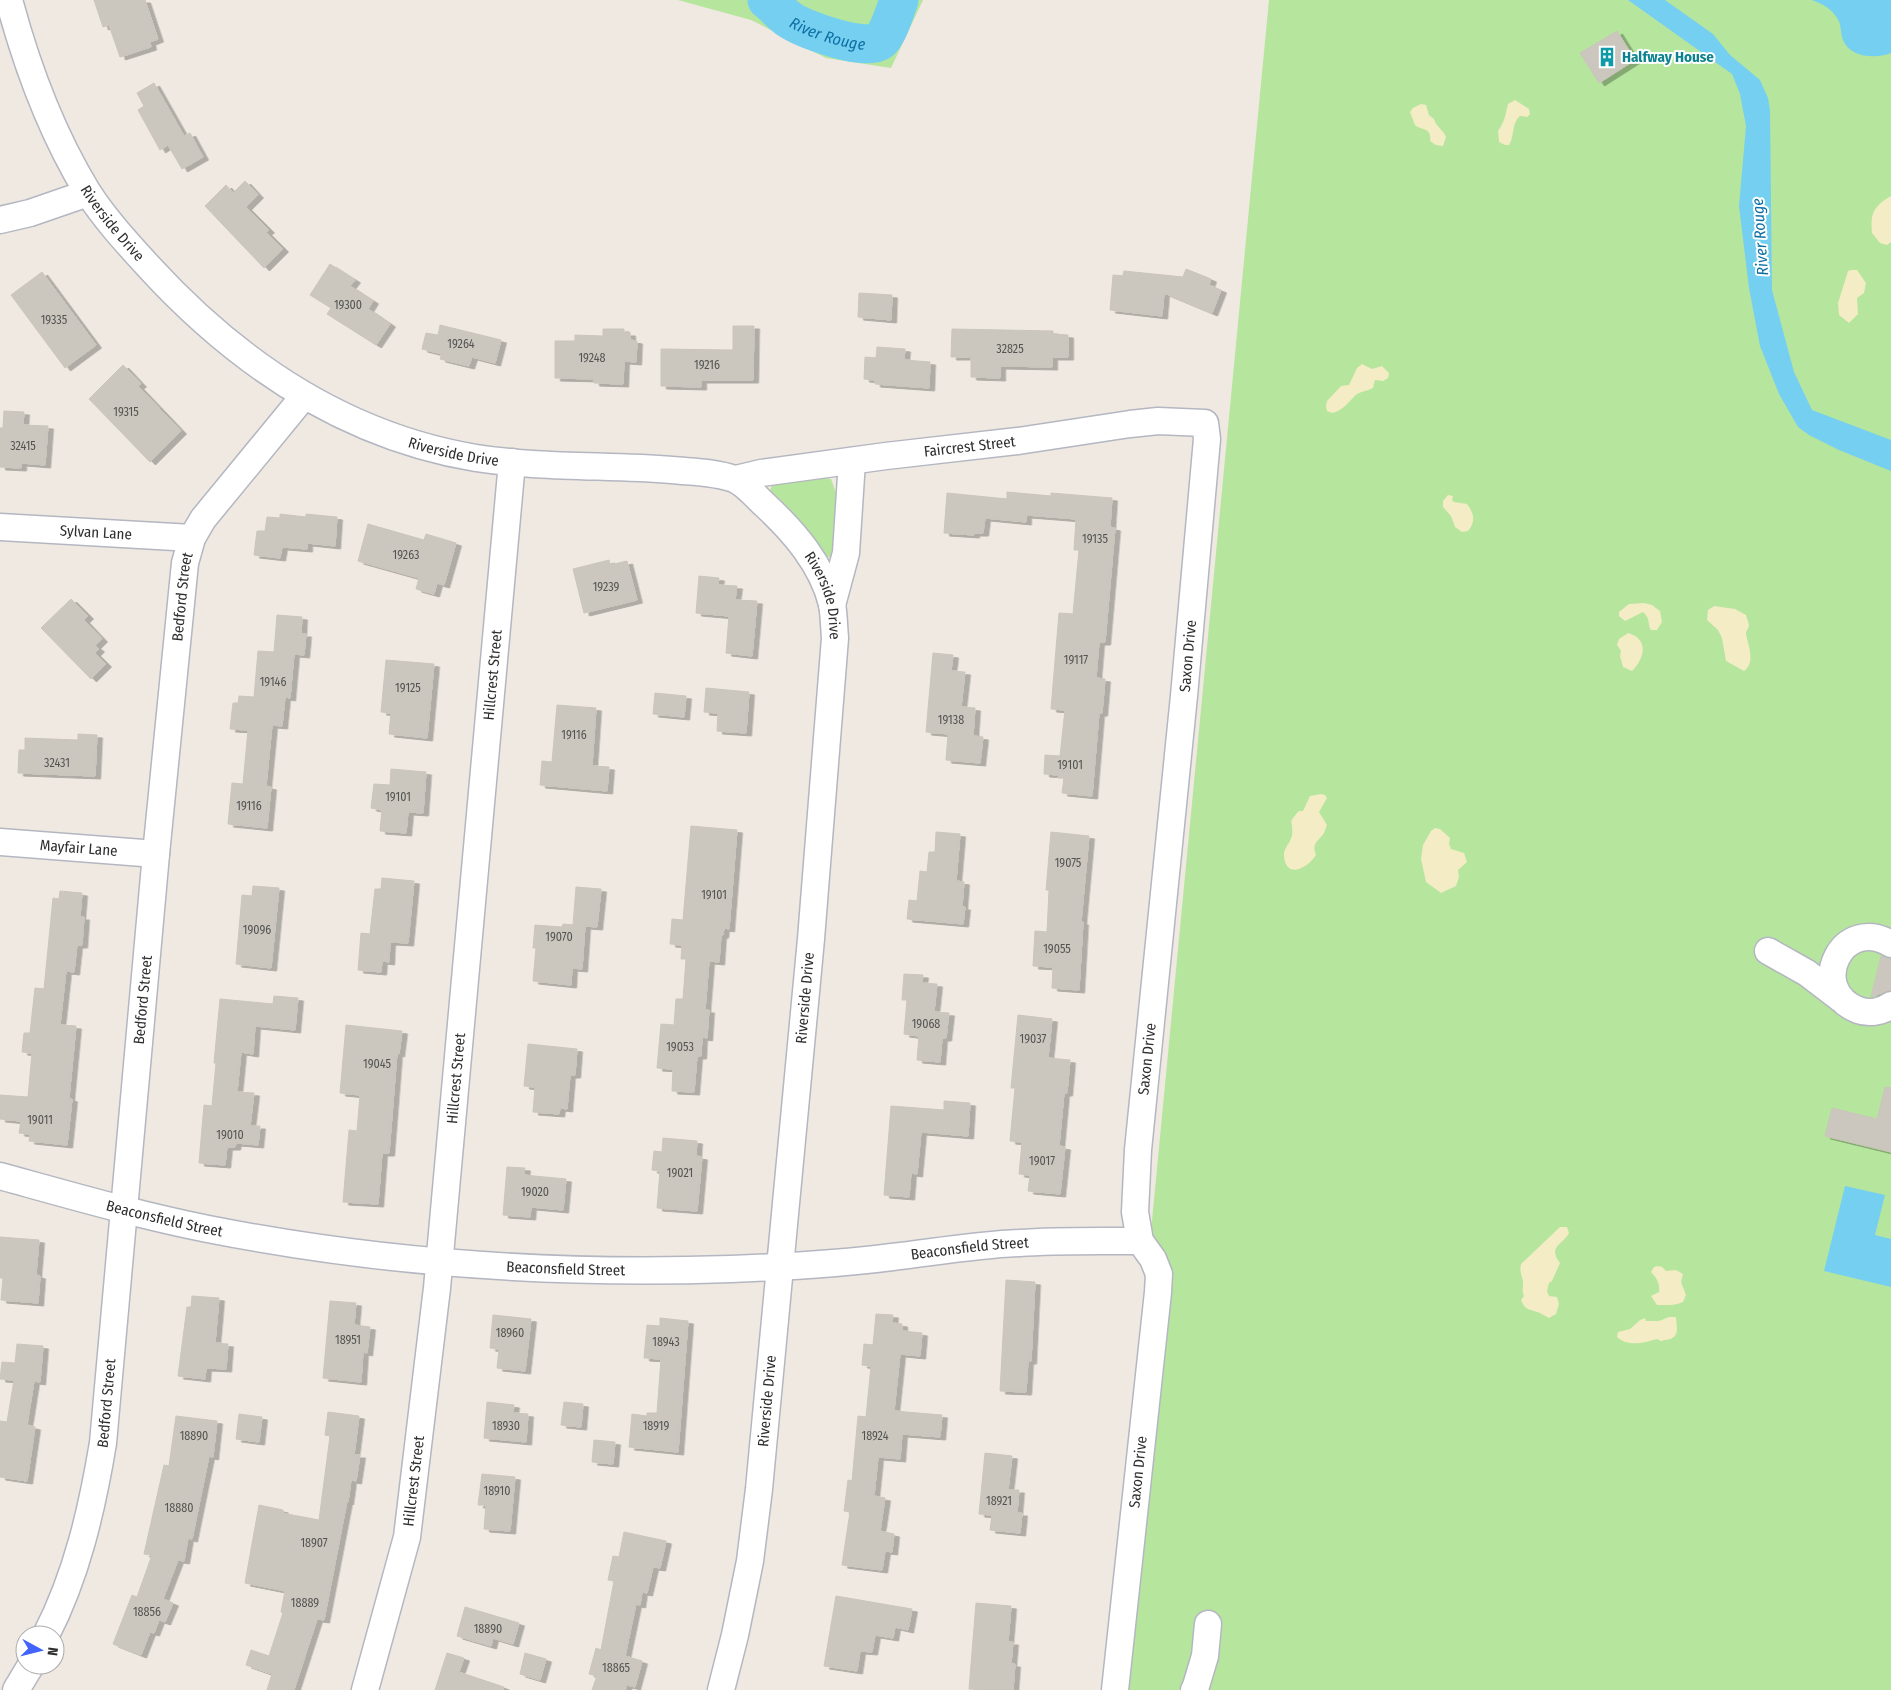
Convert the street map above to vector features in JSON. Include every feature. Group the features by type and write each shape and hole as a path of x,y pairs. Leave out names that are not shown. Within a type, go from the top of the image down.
{"street":[{"name":"Riverside Drive","path":"9,0 21,43 43,105 88,193 130,247 177,298 234,349 333,413 441,451 512,462 664,470 708,474 736,480 783,523 807,552 822,577 832,605 835,638 811,939 759,1489 750,1561 735,1635 721,1690"},
{"path":"0,220 30,214 88,193"},
{"name":"Bedford Street","path":"50,1625 69,1582 79,1552 97,1482 103,1443 156,854 185,563 192,538 203,519 304,396"},
{"name":"Faircrest Street","path":"736,480 761,473 1018,441 1158,421 1205,423"},
{"name":"Saxon Drive","path":"1115,1690 1159,1274 1154,1259 1140,1241 1135,1212 1138,1150 1192,607 1207,439 1205,423"},
{"path":"832,605 846,553 852,461"},
{"name":"Hillcrest Street","path":"365,1690 407,1537 440,1262 512,462"},
{"name":"Sylvan Lane","path":"0,527 192,538"},
{"name":"Mayfair Lane","path":"0,842 156,854"},
{"path":"1841,999 1834,988 1832,976 1833,963 1839,952 1848,943 1859,938 1872,936 1884,939 1891,944"},
{"path":"1768,951 1807,973 1850,1007 1862,1012 1874,1012 1891,1005"},
{"name":"Beaconsfield Street","path":"0,1176 125,1209 207,1228 283,1242 440,1262 546,1269 639,1271 780,1266 836,1263 957,1248 1019,1243 1140,1241"},
{"path":"1194,1690 1205,1656 1208,1624"},
{"path":"16,1690 25,1675"}],"green space":[{"path":"678,0 923,0 891,68 826,58 751,20"},
{"path":"1269,0 1891,0 1891,1690 1107,1690"},
{"path":"806,476 831,479 837,496 834,558 824,556 769,493 772,485"}],"sand":[{"path":"1515,100 1529,109 1530,114 1527,117 1520,116 1517,119 1511,141 1509,145 1505,145 1499,142 1498,131 1508,104"},
{"path":"1421,104 1426,105 1429,115 1445,134 1443,146 1436,145 1430,141 1428,131 1415,125 1410,112"},
{"path":"1891,196 1891,242 1887,245 1880,243 1872,233 1872,220 1877,207"},
{"path":"1857,270 1866,283 1864,293 1857,298 1858,314 1849,323 1839,315 1838,303 1848,271"},
{"path":"1362,364 1372,369 1382,366 1389,373 1388,378 1383,381 1375,380 1373,388 1357,394 1339,410 1332,413 1327,411 1327,401 1341,386 1349,385 1357,368"},
{"path":"1448,495 1453,496 1452,500 1454,502 1467,504 1473,514 1471,528 1468,531 1462,532 1455,527 1451,516 1443,507 1443,501"},
{"path":"1644,603 1652,605 1660,611 1662,622 1657,630 1651,630 1647,617 1643,612 1625,621 1619,616 1619,612 1629,604"},
{"path":"1714,606 1735,609 1746,615 1749,626 1746,634 1750,663 1744,671 1726,661 1722,638 1718,630 1707,620 1708,610"},
{"path":"1628,633 1639,640 1643,649 1640,660 1632,671 1623,667 1620,656 1621,651 1617,645 1619,639"},
{"path":"1321,794 1327,798 1319,812 1327,825 1324,833 1316,842 1314,848 1316,855 1308,864 1293,870 1289,868 1284,856 1292,835 1292,821 1299,811 1303,811 1310,796"},
{"path":"1435,828 1440,829 1450,838 1449,844 1451,849 1464,853 1467,862 1458,870 1459,877 1456,886 1441,893 1426,882 1421,859 1423,845 1431,831"},
{"path":"1560,1227 1567,1227 1569,1233 1557,1246 1555,1253 1560,1263 1552,1281 1549,1283 1547,1291 1549,1296 1557,1297 1559,1304 1556,1314 1549,1318 1527,1309 1522,1303 1521,1300 1524,1296 1521,1264"},
{"path":"1658,1266 1666,1271 1676,1270 1683,1274 1681,1282 1686,1295 1683,1302 1674,1305 1657,1305 1651,1296 1659,1292 1659,1286 1651,1272 1654,1267"},
{"path":"1669,1317 1676,1317 1677,1326 1675,1335 1670,1339 1631,1343 1617,1337 1618,1332 1630,1329 1645,1318 1646,1321 1659,1321"}],"water":[{"name":"River Rouge","path":"1628,0 1665,0 1713,34 1730,55 1760,80 1768,98 1770,110 1772,290 1794,372 1812,410 1891,440 1891,471 1839,450 1809,435 1798,427 1779,394 1760,346 1749,288 1739,206 1746,126 1740,94 1732,74"},
{"path":"1812,0 1891,0 1891,53 1878,56 1864,56 1851,50 1843,40 1839,20 1826,7"},
{"path":"1845,1186 1885,1195 1875,1235 1891,1239 1891,1287 1824,1271"}],"building":[{"path":"94,0 145,0 158,39 150,42 151,47 120,57 109,25 103,27"},
{"name":"Halfway House","path":"1617,31 1635,60 1599,83 1580,53"},
{"path":"154,83 184,136 190,133 203,157 182,169 168,145 160,150 138,110 144,106 137,93"},
{"path":"245,181 258,195 246,207 269,230 266,232 283,249 264,268 205,206 226,185 233,193"},
{"path":"330,264 355,280 350,286 373,301 368,309 390,324 376,345 327,314 331,308 310,295"},
{"path":"1186,269 1211,279 1209,285 1221,290 1212,313 1164,293 1162,316 1110,310 1113,275 1125,276 1123,275 1124,271 1183,277"},
{"path":"42,272 96,345 65,368 11,295"},
{"path":"859,293 892,295 891,320 858,317"},
{"path":"440,325 501,340 495,363 472,357 469,366 440,359 442,354 422,349 426,333 438,335"},
{"path":"733,326 754,326 753,380 701,380 701,387 661,386 661,349 733,350"},
{"path":"603,329 624,329 624,333 630,333 630,340 637,341 636,362 624,361 623,384 594,383 594,379 555,378 555,341 575,341 575,335 603,336"},
{"path":"952,329 1053,331 1053,334 1068,335 1068,357 1052,357 1052,367 1000,366 1000,378 971,377 971,357 951,357"},
{"path":"877,347 905,349 904,360 930,362 929,388 875,384 875,380 864,379 865,357 876,358"},
{"path":"123,365 141,384 138,386 181,431 150,462 89,399"},
{"path":"4,411 24,412 23,425 48,426 45,465 21,463 21,468 0,467 0,428 3,428"},
{"path":"1007,492 1051,496 1051,493 1112,498 1110,527 1115,528 1105,642 1099,642 1096,678 1105,679 1102,713 1099,713 1092,796 1062,793 1064,778 1058,778 1059,775 1044,774 1045,755 1060,756 1065,710 1051,709 1059,613 1073,614 1079,550 1074,550 1076,519 1026,515 1026,522 985,518 983,533 974,533 974,535 944,533 947,493 1007,499"},
{"path":"280,514 306,517 306,514 337,517 335,546 307,543 307,549 282,547 280,558 254,555 257,531 265,531 267,517 280,518"},
{"path":"368,524 424,540 426,534 456,543 444,585 437,583 434,594 416,589 419,578 358,561"},
{"path":"609,560 610,565 627,561 637,600 584,613 573,569"},
{"path":"699,576 719,578 718,585 737,586 735,600 757,601 752,656 726,653 729,616 696,613"},
{"path":"71,599 88,616 84,620 102,639 95,646 99,649 95,653 106,664 91,679 41,628"},
{"path":"277,615 302,617 301,634 306,634 304,655 294,654 290,698 285,697 282,726 272,725 266,786 271,787 267,828 228,824 232,783 243,784 248,730 230,729 233,703 238,703 239,696 254,697 258,651 274,652"},
{"path":"933,653 953,655 951,671 965,672 961,707 975,708 973,736 983,737 980,763 946,760 948,734 926,732"},
{"path":"386,660 434,664 427,738 389,734 391,713 381,712"},
{"path":"706,688 749,692 746,733 717,731 718,713 704,712"},
{"path":"655,693 686,696 684,717 653,714"},
{"path":"557,705 596,708 592,766 609,767 607,791 540,785 542,761 552,762"},
{"path":"78,734 97,735 95,776 18,773 19,750 25,750 25,738 78,740"},
{"path":"391,769 426,772 423,813 408,812 406,833 380,831 382,810 371,808 374,784 390,785"},
{"path":"691,826 737,830 729,929 724,928 723,935 721,935 719,962 709,961 705,1010 709,1010 707,1038 702,1037 701,1056 697,1056 694,1092 672,1091 673,1069 657,1068 661,1024 674,1025 676,999 683,999 686,959 681,959 682,945 670,944 672,919 683,920"},
{"path":"936,832 960,834 956,881 964,882 962,907 965,907 963,924 907,919 909,900 917,901 920,871 927,872 929,852 935,852"},
{"path":"1051,832 1089,836 1081,922 1083,922 1079,990 1052,988 1053,967 1033,966 1035,931 1047,932 1049,890 1046,890"},
{"path":"382,878 414,881 408,943 390,942 389,962 382,961 381,972 358,970 361,933 370,934 375,889 381,889"},
{"path":"253,886 279,888 271,968 236,964 242,895 252,896"},
{"path":"576,887 601,889 597,927 585,926 582,969 572,968 571,985 533,981 536,948 533,948 535,925 562,927 563,924 573,925"},
{"path":"60,891 82,893 80,917 84,917 82,945 77,945 74,972 66,971 60,1025 76,1026 69,1098 72,1099 67,1145 29,1141 30,1134 19,1133 21,1121 0,1119 0,1095 28,1097 32,1053 22,1052 24,1033 30,1033 35,988 44,989 53,898 59,899"},
{"path":"1881,956 1891,959 1891,990 1871,997"},
{"path":"904,974 923,975 922,983 937,984 934,1012 949,1013 946,1038 942,1038 940,1062 917,1060 919,1036 904,1034 907,1000 902,1000"},
{"path":"274,996 298,998 295,1030 255,1026 253,1054 241,1052 237,1092 254,1093 250,1126 260,1126 258,1145 236,1143 235,1147 227,1147 225,1165 199,1163 204,1105 212,1106 220,999 273,1004"},
{"path":"1018,1015 1052,1019 1048,1058 1070,1060 1067,1093 1064,1093 1059,1146 1065,1147 1060,1194 1028,1191 1030,1175 1019,1174 1022,1142 1010,1141 1015,1088 1011,1088"},
{"path":"346,1025 402,1031 399,1054 397,1053 389,1153 382,1153 378,1204 343,1202 349,1130 357,1131 360,1095 340,1093"},
{"path":"528,1044 577,1049 575,1075 570,1075 567,1109 560,1108 559,1114 533,1112 535,1087 524,1086"},
{"path":"1885,1087 1891,1088 1891,1152 1825,1136 1832,1108 1877,1119"},
{"path":"944,1101 970,1103 968,1136 921,1132 917,1174 911,1173 909,1197 884,1195 891,1106 944,1110"},
{"path":"663,1138 697,1141 696,1156 702,1157 697,1211 657,1208 660,1171 652,1170 654,1151 662,1152"},
{"path":"507,1167 525,1168 524,1175 566,1179 563,1210 531,1207 530,1217 503,1215"},
{"path":"0,1237 39,1240 36,1275 40,1276 38,1303 1,1300 3,1278 0,1278"},
{"path":"1006,1280 1035,1282 1031,1361 1028,1361 1026,1392 1000,1391"},
{"path":"192,1296 219,1298 215,1343 228,1344 226,1369 206,1368 205,1379 178,1376 187,1307 191,1307"},
{"path":"330,1301 356,1303 354,1325 370,1327 367,1353 363,1352 361,1382 323,1378"},
{"path":"876,1314 893,1315 892,1323 902,1324 902,1331 922,1333 920,1356 900,1354 894,1411 942,1415 940,1437 902,1434 900,1459 878,1457 874,1496 885,1498 880,1531 894,1534 892,1552 885,1551 882,1570 842,1565 850,1512 844,1511 848,1480 852,1481 858,1416 866,1417 871,1366 862,1365 864,1344 873,1345"},
{"path":"493,1315 531,1319 525,1371 497,1368 499,1349 490,1348"},
{"path":"660,1318 688,1321 678,1452 629,1447 632,1414 647,1416 647,1413 657,1413 661,1359 644,1358 647,1325 660,1326"},
{"path":"17,1344 43,1346 40,1382 34,1381 27,1425 35,1427 27,1481 0,1477 0,1421 7,1422 14,1380 0,1379 2,1362 15,1363"},
{"path":"487,1402 514,1405 513,1413 528,1414 526,1442 484,1438"},
{"path":"564,1402 583,1404 581,1427 561,1425"},
{"path":"328,1412 359,1416 354,1455 360,1455 356,1481 351,1480 324,1620 317,1619 294,1690 267,1690 272,1674 246,1665 251,1650 269,1656 283,1613 281,1612 285,1591 245,1583 259,1505 283,1510 282,1513 319,1520 330,1436 325,1435"},
{"path":"239,1414 262,1417 259,1442 236,1439"},
{"path":"176,1416 217,1421 213,1457 209,1456 192,1539 188,1538 184,1561 178,1560 163,1599 173,1603 165,1622 159,1620 154,1633 150,1632 141,1655 113,1644 132,1595 137,1597 152,1555 144,1554 164,1465 169,1466"},
{"path":"594,1440 615,1442 613,1464 592,1462"},
{"path":"985,1453 1012,1456 1008,1490 1019,1490 1017,1513 1022,1513 1020,1533 990,1530 992,1515 979,1514"},
{"path":"482,1474 515,1477 510,1531 484,1529 486,1505 478,1505"},
{"path":"624,1532 666,1541 660,1568 653,1567 647,1593 642,1592 640,1605 636,1604 625,1656 642,1661 635,1687 627,1685 625,1690 592,1690 597,1676 589,1674 596,1648 601,1650 614,1581 608,1580 613,1556 619,1557"},
{"path":"836,1596 912,1609 908,1630 895,1627 893,1638 875,1635 872,1652 860,1651 857,1671 824,1666"},
{"path":"976,1603 1011,1606 1008,1642 1013,1642 1011,1664 1015,1664 1013,1690 969,1689"},
{"path":"465,1607 519,1623 513,1644 493,1638 491,1646 457,1636"},
{"path":"447,1653 464,1658 459,1672 504,1687 503,1690 435,1690"},
{"path":"525,1653 546,1659 540,1680 520,1674"}],"waterway":[{"name":"River Rouge","path":"767,0 787,18 809,29 837,39 865,44 875,43 882,39 899,0"}],"place":[{"name":"Halfway House","path":"1607,57"}]}
